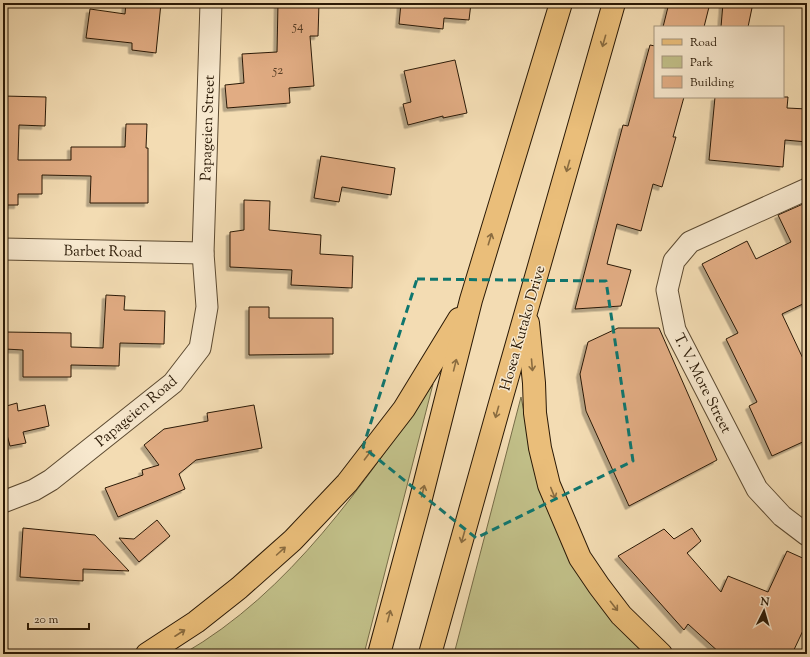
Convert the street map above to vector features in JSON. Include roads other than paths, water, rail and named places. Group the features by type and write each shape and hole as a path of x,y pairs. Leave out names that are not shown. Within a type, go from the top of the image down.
{"main road":[{"path":"379,654 420,502 471,300 561,3"},
{"name":"Hosea Kutako Drive","path":"430,654 614,3"},
{"path":"147,654 196,622 239,588 292,540 347,483 404,408 471,300"},
{"path":"527,312 534,383 535,413 540,448 550,485 580,558 591,575 621,615 661,654"}],"street":[{"name":"Papageien Street","path":"203,253 211,3"},
{"name":"T. V. More Street","path":"807,189 690,242 674,261 667,290 675,330 757,489 782,516 807,535"},
{"name":"Barbet Road","path":"3,248 203,253"},
{"name":"Papageien Road","path":"3,502 34,490 51,480 173,383 200,348 207,307 203,253"}]}
